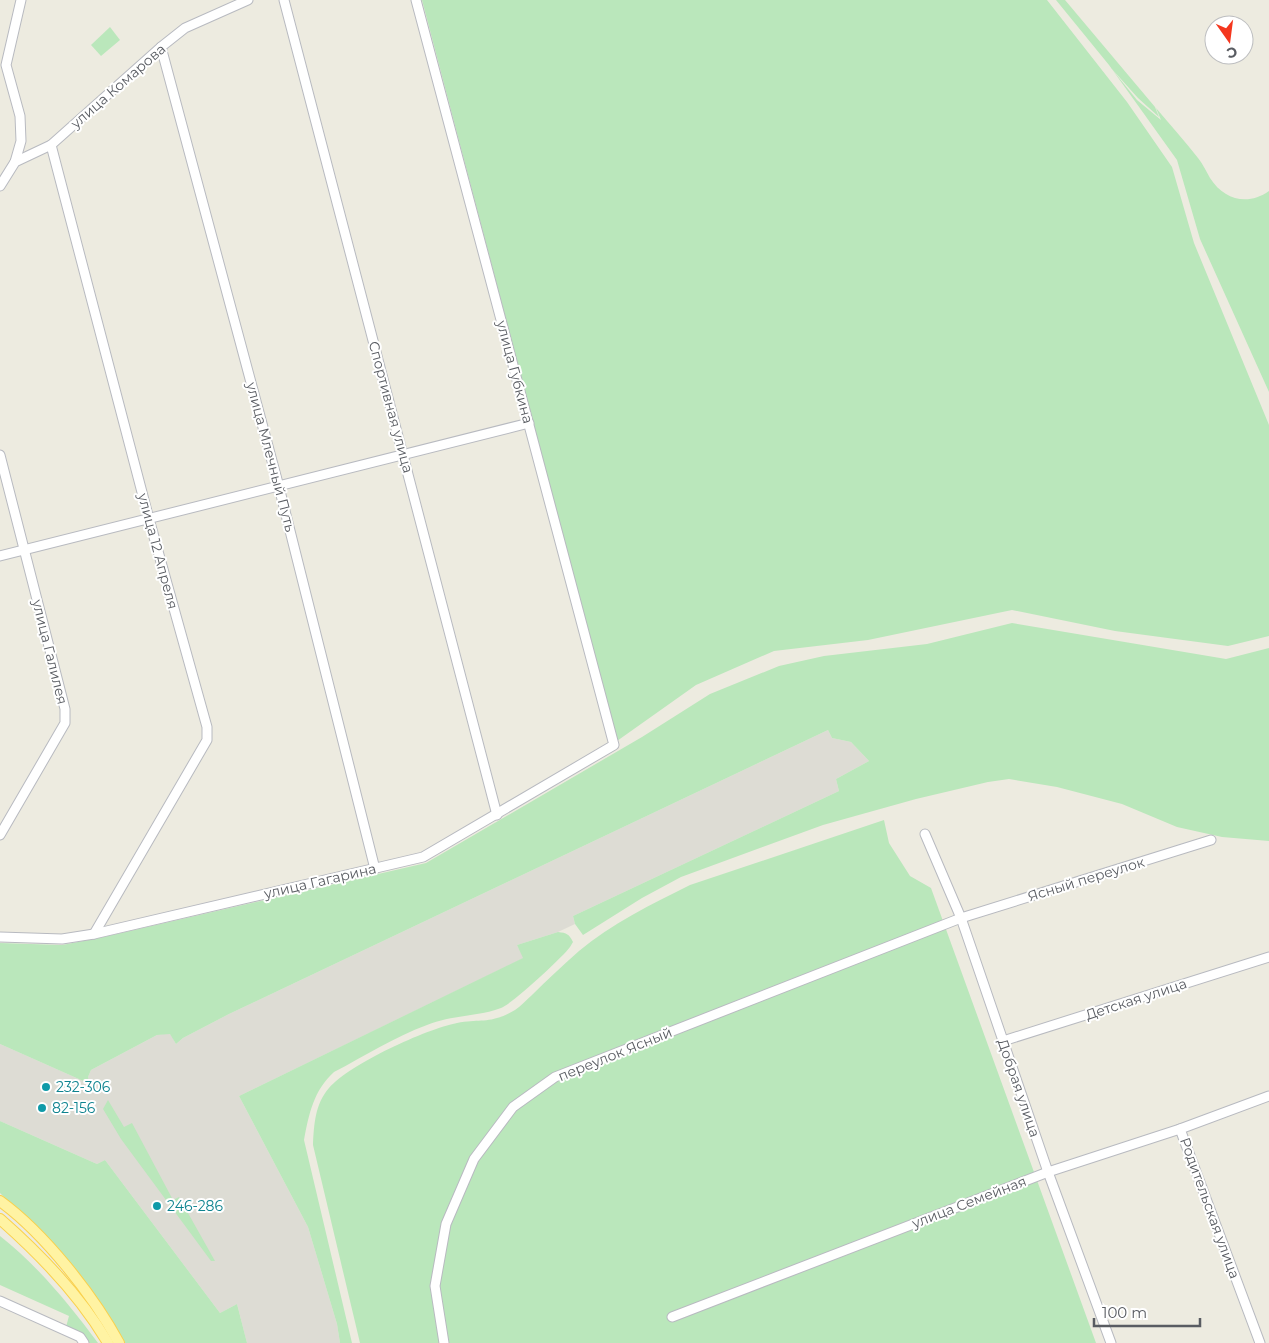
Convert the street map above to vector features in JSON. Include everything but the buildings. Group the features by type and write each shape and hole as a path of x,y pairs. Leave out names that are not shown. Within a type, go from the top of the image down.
{"main road":[{"path":"0,1201 38,1235 67,1268 94,1304 119,1343"},
{"path":"0,1219 34,1249 62,1280 108,1343"}],"street":[{"path":"0,186 15,162 21,141 20,116 6,65 22,0"},
{"name":"улица Комарова","path":"15,162 51,145 185,28 248,0"},
{"name":"Спортивная улица","path":"284,0 497,815"},
{"name":"улица Губкина","path":"416,0 614,745"},
{"name":"улица Млечный Путь","path":"161,47 279,487 375,869"},
{"name":"улица 12 Апреля","path":"51,145 149,519 207,727 207,740 94,934"},
{"path":"0,556 529,423"},
{"name":"улица Галилея","path":"0,455 64,709 65,723 0,835"},
{"name":"улица Гагарина","path":"0,937 62,939 94,934 423,857 614,745"},
{"name":"Добрая улица","path":"926,834 961,918 1048,1172 1111,1343"},
{"name":"Ясный переулок","path":"961,918 1211,840"},
{"name":"переулок Ясный","path":"444,1343 435,1286 446,1224 474,1159 512,1107 555,1077 961,918"},
{"name":"Детская улица","path":"1004,1042 1269,957"},
{"name":"улица Семейная","path":"672,1317 1048,1172 1180,1129 1269,1096"},
{"name":"Родительская улица","path":"1180,1129 1260,1343"},
{"path":"0,1301 80,1337 84,1343"}],"shaded area":[{"path":"828,730 832,738 851,742 869,761 836,779 839,791 573,916 575,924 558,932 517,945 524,958 239,1096 308,1227 337,1324 340,1343 247,1343 237,1304 220,1313 105,1160 97,1164 0,1121 0,1044 90,1084 88,1077 91,1070 157,1035 170,1033 176,1044 183,1038 229,1014"}],"green space":[{"path":"422,0 1047,0 1127,102 1172,167 1194,243 1269,425 1269,636 1228,646 1115,631 1012,610 868,640 774,651 696,685 617,741"},
{"path":"1056,0 1065,0 1155,107 1159,117 1138,98 1112,69"},
{"path":"110,27 120,40 101,56 91,45"},
{"path":"1112,70 1137,100 1161,120 1156,108 1193,152 1210,178 1222,191 1229,196 1245,199 1261,196 1269,191 1269,392 1200,239 1177,160"},
{"path":"1012,623 1226,659 1269,648 1269,841 1222,837 1177,827 1122,804 1057,787 1009,779 916,799 823,825 681,877 642,898 583,935 575,924 573,916 839,791 836,779 869,761 851,742 832,738 828,730 229,1014 183,1038 176,1044 170,1034 157,1035 91,1070 88,1077 90,1084 0,1044 0,943 62,945 426,863 642,737 710,694 779,666 824,656 927,644"},
{"path":"884,820 889,843 910,876 931,888 1096,1343 360,1343 313,1145 318,1108 329,1088 353,1069 371,1058 427,1032 457,1023 498,1018 515,1010 591,941 632,915 690,885"},
{"path":"558,932 566,933 570,937 573,942 570,947 537,980 507,1005 492,1011 445,1019 403,1035 334,1072 317,1094 310,1111 304,1140 352,1343 340,1343 337,1324 308,1227 239,1096 523,958 517,945"},
{"path":"108,1100 124,1127 132,1123 173,1200 179,1197 215,1261 211,1261 121,1139 103,1109"},
{"path":"0,1121 97,1164 105,1160 220,1313 237,1304 247,1343 125,1343 97,1298 61,1254 0,1193"},
{"path":"0,1236 52,1286 98,1343 87,1343 66,1327 69,1316 0,1285"}],"place":[{"name":"232-306","path":"46,1087"},
{"name":"82-156","path":"42,1108"},
{"name":"246-286","path":"157,1206"}]}
